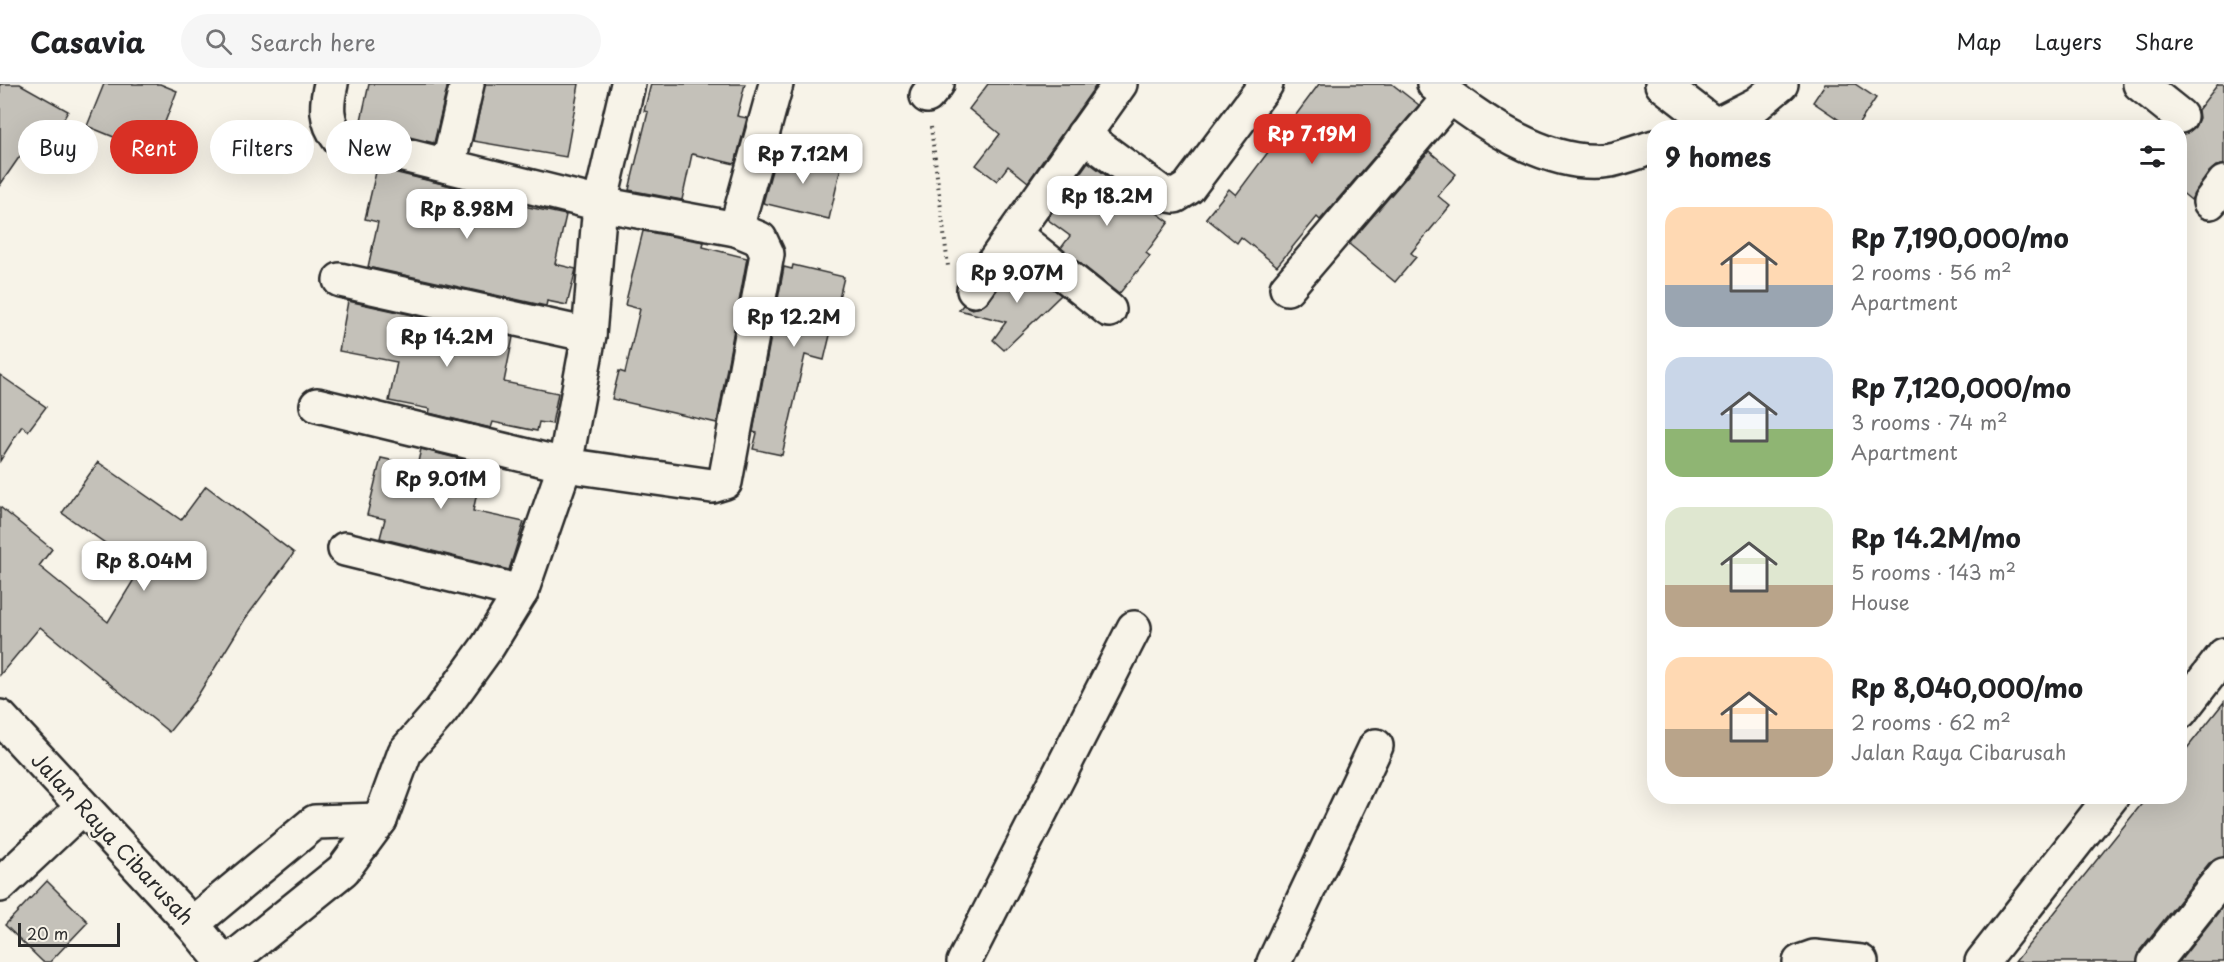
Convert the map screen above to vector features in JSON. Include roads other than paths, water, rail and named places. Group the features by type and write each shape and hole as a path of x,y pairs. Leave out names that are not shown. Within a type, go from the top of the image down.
{"street":[{"path":"317,405 565,465 712,486 725,482 767,254 760,239 736,229 600,204 339,139 332,130 327,111 331,84"},
{"path":"448,166 467,84"},
{"path":"229,962 343,870 380,820 405,752 441,711 488,646 521,592 565,465 589,335 600,204 628,84"},
{"path":"736,229 776,84"},
{"path":"974,290 1120,84"},
{"path":"1083,135 1163,194 1175,196 1188,188 1266,84"},
{"path":"1662,84 1706,120"},
{"path":"1725,120 1757,104 1781,84"},
{"path":"2140,84 2180,116"},
{"path":"1287,288 1442,90 1496,129 1543,151 1571,159 1609,160 1647,149"},
{"path":"1014,234 1109,310"},
{"path":"340,280 589,335"},
{"path":"345,549 521,592"},
{"path":"964,962 1134,628"},
{"path":"2187,703 2224,655"},
{"name":"Jalan Raya Cibarusah","path":"0,717 192,924 223,962"},
{"path":"1274,962 1376,746"},
{"path":"1982,962 2106,804"},
{"path":"0,885 83,807"},
{"path":"192,924 315,822 380,820"},
{"path":"257,869 284,919"},
{"path":"2155,962 2224,875"},
{"path":"1800,962 1814,957 1861,962"}]}
